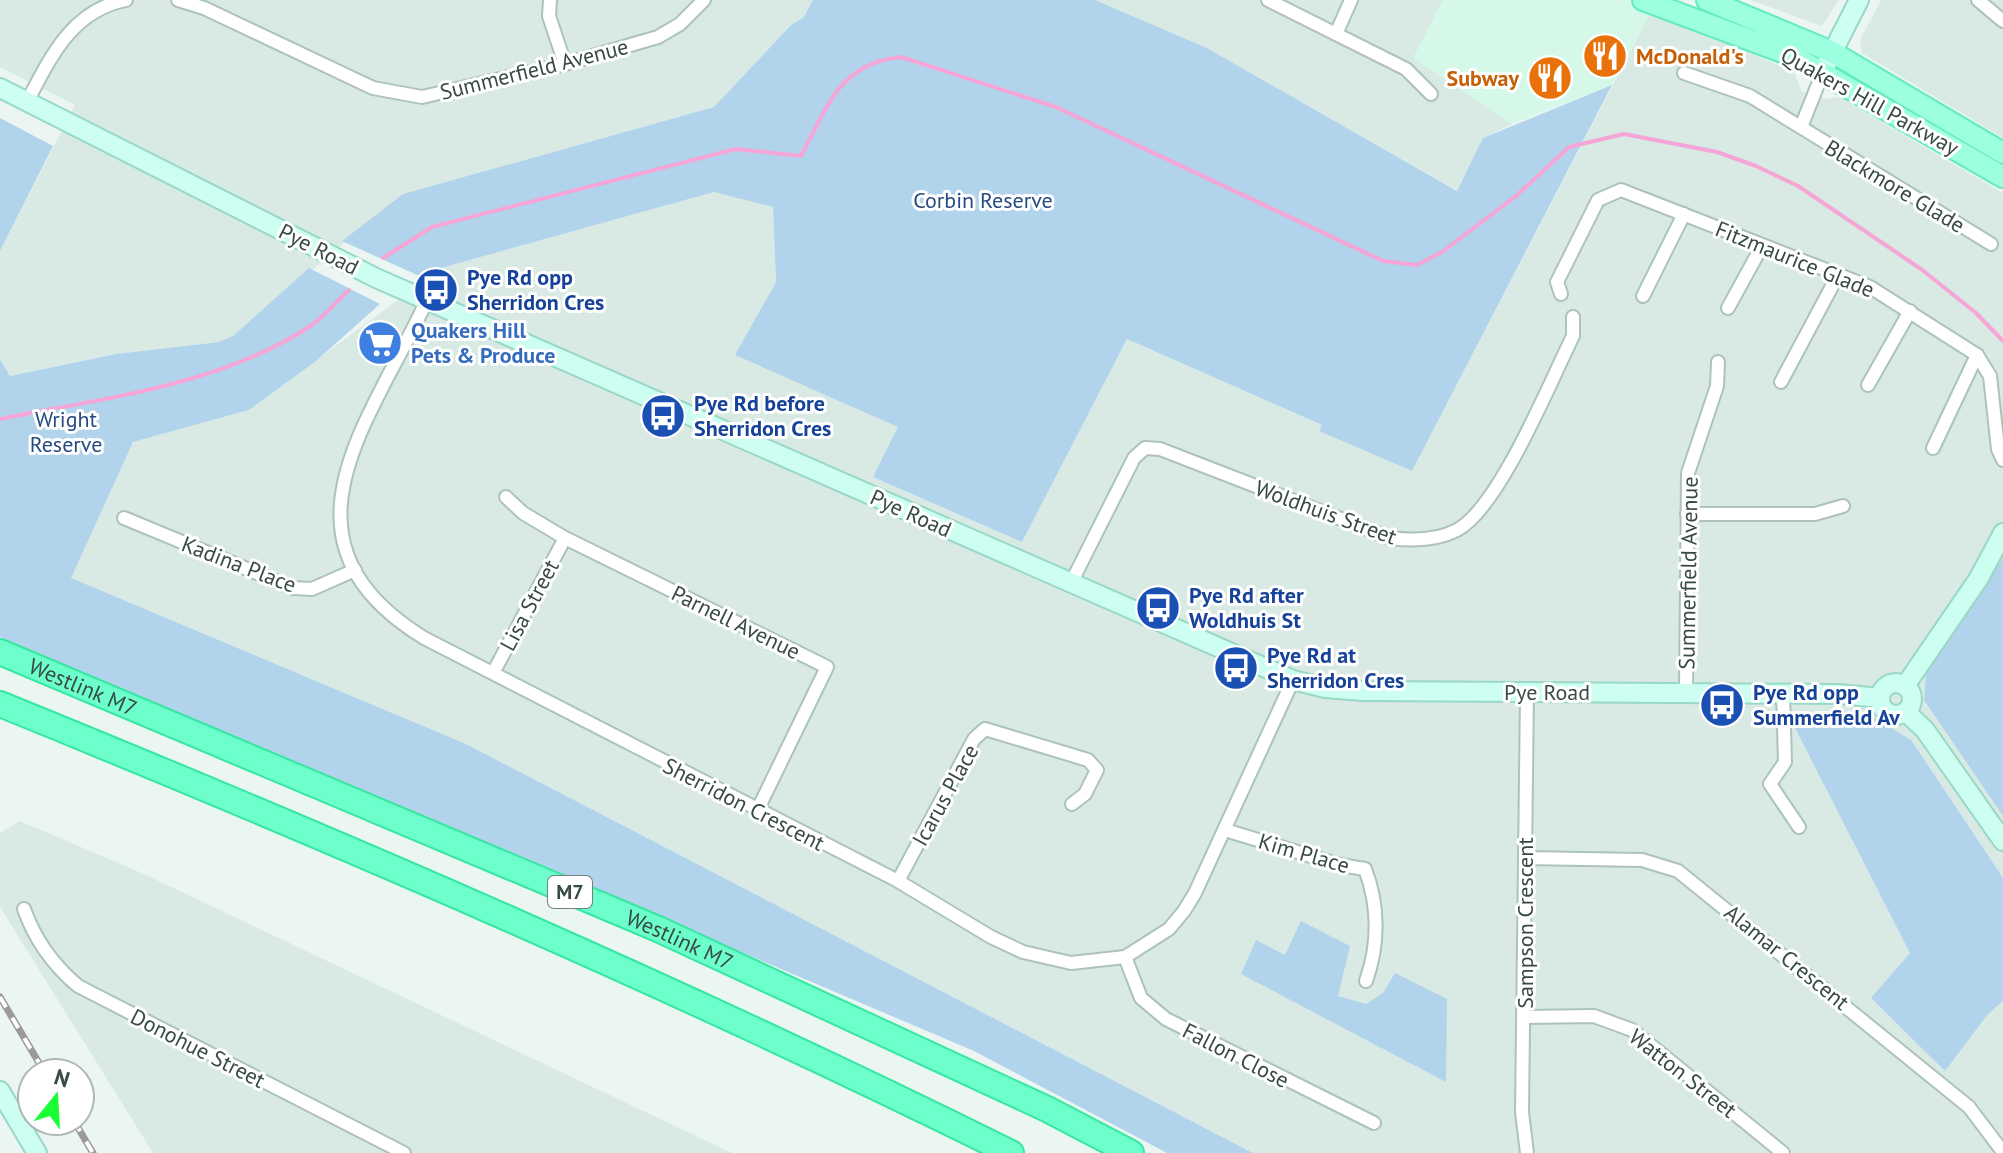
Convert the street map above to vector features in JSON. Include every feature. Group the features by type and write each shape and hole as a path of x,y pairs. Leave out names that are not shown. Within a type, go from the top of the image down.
{"highway":[{"name":"Westlink M7","path":"0,652 658,929 1047,1109 1131,1153"},
{"name":"Westlink M7","path":"0,704 524,924 869,1083 1011,1153"}],"main road":[{"name":"Quakers Hill Parkway","path":"1643,0 1757,40 1823,72 2003,177"},
{"name":"Quakers Hill Parkway","path":"1707,0 1832,52 2003,153"}],"street":[{"path":"27,102 52,55 72,28 102,8 126,0"},
{"name":"Summerfield Avenue","path":"178,0 204,8 373,88 397,95 422,97 565,64 667,33 704,0"},
{"path":"550,0 549,16 565,64"},
{"path":"1268,0 1406,69 1431,94"},
{"path":"1336,34 1351,0"},
{"path":"1796,124 1859,0"},
{"path":"1978,0 2003,21"},
{"name":"Blackmore Glade","path":"1684,73 1754,99 1796,124 1812,138 1991,244"},
{"name":"Pye Road","path":"0,88 349,265 1293,680 1343,690 1783,693 1880,698"},
{"name":"Fitzmaurice Glade","path":"1561,294 1557,282 1598,200 1621,190 1870,287 1977,355"},
{"path":"1643,296 1684,214"},
{"path":"1728,308 1762,246"},
{"path":"1781,382 1838,275"},
{"name":"Sherridon Crescent","path":"427,300 359,433 344,472 340,512 355,570 382,610 424,638 898,881 991,937 1023,952 1071,963 1125,957 1169,929 1184,911 1225,830 1293,680"},
{"path":"1868,385 1910,311"},
{"name":"Woldhuis Street","path":"1071,583 1143,442 1390,538 1409,541 1441,537 1472,520 1494,492 1573,336 1573,317"},
{"path":"1933,448 1977,355"},
{"path":"1977,355 1990,376 1998,449 2003,460"},
{"name":"Summerfield Avenue","path":"1686,692 1690,461 1717,386 1718,362"},
{"name":"Parnell Avenue","path":"506,497 523,513 565,538 827,667 757,811"},
{"path":"1687,514 1815,514 1843,506"},
{"name":"Kadina Place","path":"124,518 293,588 312,589 355,570"},
{"path":"1905,686 1979,578 2003,533"},
{"name":"Lisa Street","path":"493,673 565,538"},
{"path":"1905,686 1889,685 1880,698 1883,708 1891,714 1906,712"},
{"path":"1905,686 1912,699 1906,712"},
{"name":"Sampson Crescent","path":"1527,692 1522,1112 1527,1153"},
{"path":"1783,693 1785,762 1770,784 1799,827"},
{"path":"1906,712 1925,730 2003,841"},
{"name":"Icarus Place","path":"898,881 974,739 985,729 1088,760 1097,770 1094,781 1072,804"},
{"name":"Kim Place","path":"1225,830 1340,865 1365,869 1375,896 1374,959 1366,981"},
{"name":"Alamar Crescent","path":"1525,858 1642,860 1678,871 1969,1107 2003,1152"},
{"name":"Donohue Street","path":"24,909 32,931 53,961 78,986 404,1153"},
{"name":"Fallon Close","path":"1125,957 1141,998 1166,1019 1374,1123"},
{"name":"Watton Street","path":"1525,1017 1594,1016 1632,1030 1783,1153"},
{"path":"0,1091 37,1153"}],"shaded area":[{"path":"0,0 813,0 804,17 791,25 714,107 403,194 233,336 219,342 116,354 10,376 0,359 0,251 75,105 0,67"},
{"path":"1095,0 1443,0 1414,58 1512,124 1483,138 1458,191 1207,48"},
{"path":"1443,0 1643,0 1655,4 1612,85 1512,124 1413,58"},
{"path":"1750,0 1839,0 1822,26"},
{"path":"1881,0 2003,0 2003,138 1862,53 1860,40"},
{"path":"1655,4 1719,27 1748,52 1794,72 1802,92 1827,99 1839,97 2003,193 2003,1153 1253,1153 466,744 70,578 133,442 249,410 441,268 714,192 773,207 776,282 736,355 899,427 874,477 1022,542 1127,339 1322,425 1319,431 1412,471"},
{"path":"20,821 144,874 732,1153 153,1153 0,907 0,833"}],"green space":[{"name":"Corbin Reserve","path":"813,0 1095,0 1207,48 1457,191 1483,138 1612,85 1412,471 1319,431 1322,425 1127,339 1022,542 873,477 898,427 735,355 776,282 773,207 714,192 441,268 426,279 342,241 403,194 714,107 791,25 804,17"},
{"path":"0,118 53,146 0,251"},
{"name":"Wright Reserve","path":"309,268 380,304 316,361 249,410 133,442 71,578 466,744 1253,1153 1167,1153 974,1051 0,637 0,359 10,376 116,354 219,342 233,336"},
{"path":"2003,558 2003,816 1924,700 1926,674"},
{"path":"1859,711 1911,740 2003,878 2003,1001 1988,1014 1945,1071 1871,998 1910,953 1788,714"},
{"path":"1301,921 1350,946 1338,996 1366,1004 1383,993 1395,973 1447,999 1446,1082 1241,974 1256,940 1285,955"}],"waterway":[{"path":"383,258 432,227 736,149 801,156 828,105 849,78 880,61 901,57 1056,107 1383,261 1417,265 1442,252 1516,196 1569,147 1624,134 1717,152 1798,186 1921,269 1976,313 2003,341"},
{"path":"0,419 159,387 237,363 309,327 349,290"}],"railway":[{"path":"0,997 36,1057"},
{"path":"84,1137 93,1153"}],"place":[{"name":"McDonald's","path":"1605,56"},
{"name":"Subway","path":"1550,78"},
{"name":"Pye Rd opp Sherridon Cres","path":"436,290"},
{"name":"Quakers Hill Pets & Produce","path":"380,343"},
{"name":"Pye Rd before Sherridon Cres","path":"663,416"},
{"name":"Pye Rd after Woldhuis St","path":"1158,608"},
{"name":"Pye Rd at Sherridon Cres","path":"1236,668"},
{"name":"Pye Rd opp Summerfield Av","path":"1722,705"}]}
